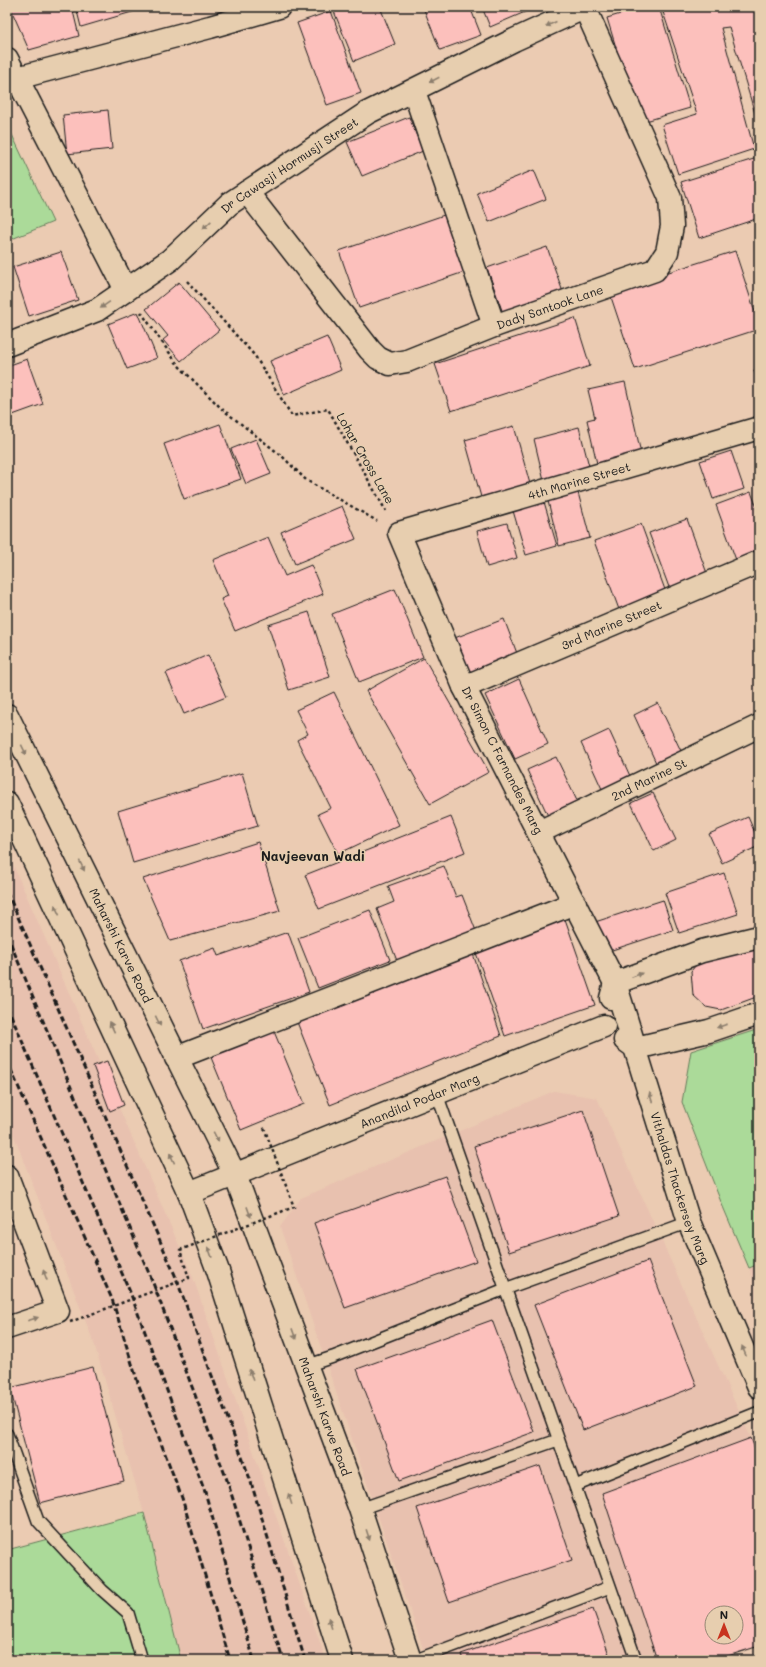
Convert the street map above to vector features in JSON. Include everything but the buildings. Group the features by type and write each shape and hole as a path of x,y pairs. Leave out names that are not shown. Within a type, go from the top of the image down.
{"street":[{"path":"126,290 12,68 202,29 279,7"},
{"name":"Dr Cawasji Hormusji Street","path":"7,345 97,310 170,260 229,204 367,113 514,40 586,8"},
{"name":"Dady Santook Lane","path":"247,192 378,358 390,364 407,361 494,326 655,270 667,252 672,226 670,198 586,8"},
{"path":"414,90 494,326"},
{"name":"4th Marine Street","path":"399,533 759,428"},
{"name":"Dr Simon C Farnandes Marg","path":"399,533 464,687 615,983"},
{"name":"3rd Marine Street","path":"464,687 759,562"},
{"name":"Maharshi Karve Road","path":"7,715 235,1176 360,1509 410,1660"},
{"name":"2nd Marine St","path":"539,832 759,726"},
{"path":"7,803 189,1193 218,1271 342,1660"},
{"path":"176,1058 575,903"},
{"path":"759,937 702,951 615,983 604,1026 636,1048 709,1031 759,1014"},
{"name":"Vithaldas Thackersey Marg","path":"615,983 689,1222 759,1387"},
{"name":"Anandilal Podar Marg","path":"235,1176 604,1026"},
{"path":"7,1176 64,1317 7,1328"},
{"path":"189,1193 235,1176"}],"lane":[{"path":"437,1094 636,1660"},
{"path":"306,1366 333,1357 505,1289 689,1222"},
{"path":"574,1486 759,1412"},
{"path":"7,1434 38,1521 102,1590 128,1613 142,1660"},
{"path":"360,1509 558,1440"},
{"path":"416,1660 610,1587"}],"path":[{"name":"Lohar Cross Lane","path":"170,260 198,296 255,356 292,416 328,409 399,533"},
{"path":"126,290 178,365 222,409 282,456 306,480 399,533"},
{"path":"64,1317 189,1278 180,1250 294,1207 263,1125"}],"shaded area":[{"path":"7,851 192,1275 326,1660 181,1660 144,1513 94,1343 7,1118"},
{"path":"554,1091 597,1098 751,1438 602,1493 657,1660 427,1660 280,1227 301,1198"},
{"path":"759,1264 759,1292 749,1268"}],"green space":[{"path":"7,124 53,222 7,241"},
{"path":"759,1029 759,1264 749,1268 721,1202 682,1102 691,1051"},
{"path":"144,1513 181,1660 7,1660 7,1550"}],"railway":[{"path":"7,892 175,1275 250,1479 305,1660"},
{"path":"7,935 153,1283 227,1480 283,1660"},
{"path":"7,1006 130,1292 205,1492 254,1660"},
{"path":"7,1061 112,1299 138,1383 182,1498 230,1660"}],"district":[{"name":"Navjeevan Wadi","path":"313,855"}]}
